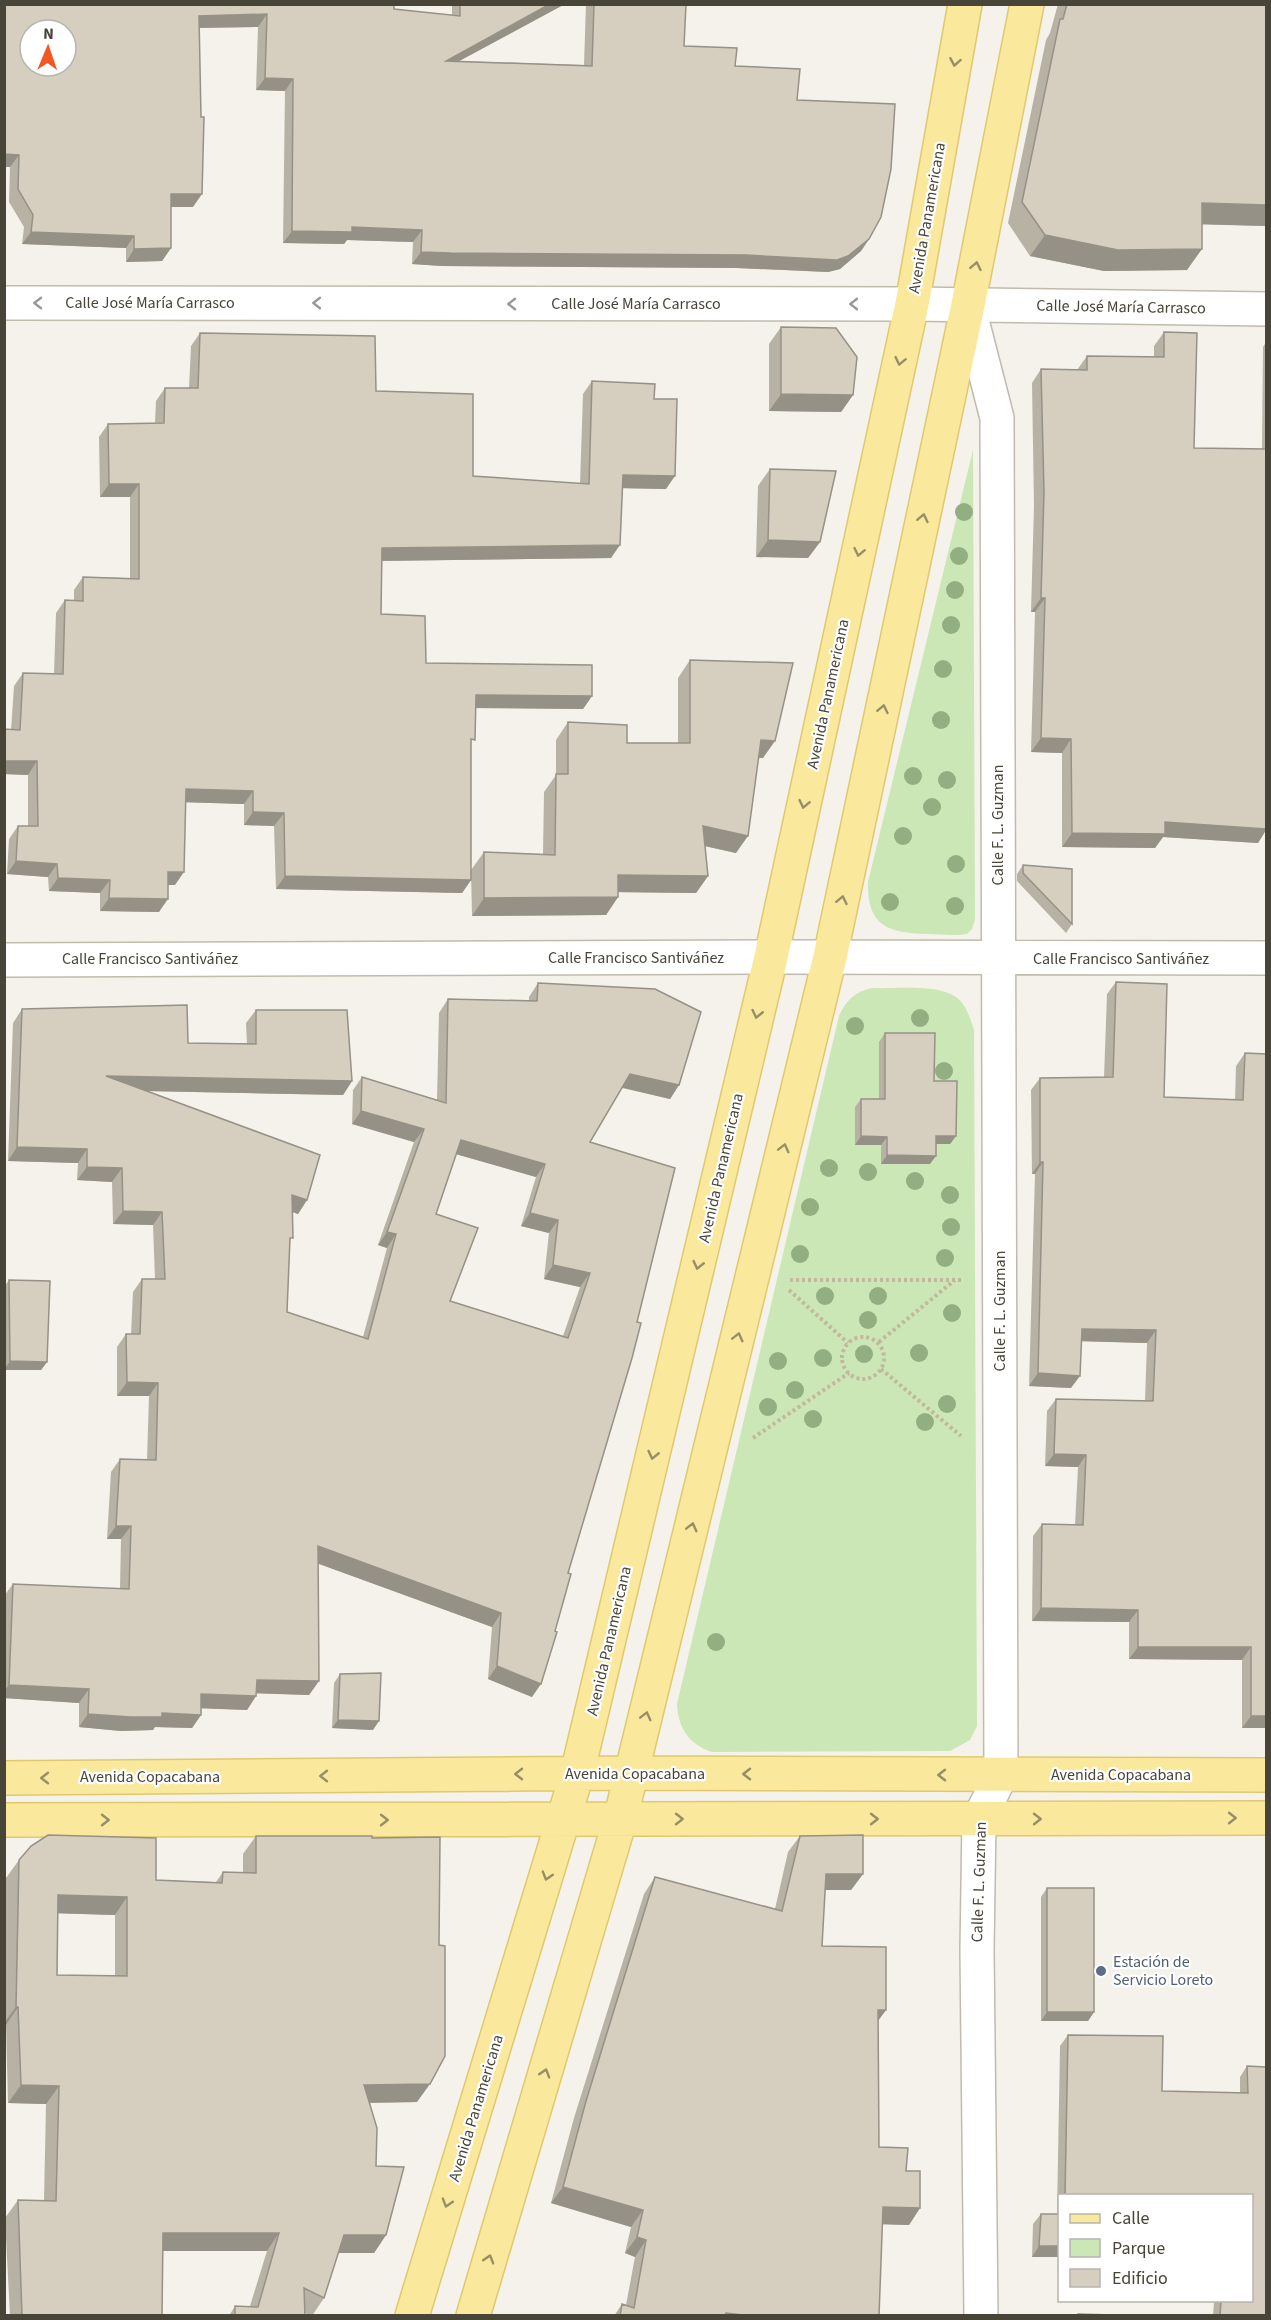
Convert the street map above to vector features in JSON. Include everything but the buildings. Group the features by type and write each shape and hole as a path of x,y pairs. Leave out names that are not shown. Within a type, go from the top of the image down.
{"main road":[{"name":"Avenida Panamericana","path":"412,2316 577,1774 771,957 912,304 965,4"},
{"path":"472,2316 633,1773 830,957 968,305 1027,4"},
{"name":"Avenida Copacabana","path":"4,1778 633,1773 1266,1775"},
{"path":"4,1820 1266,1818"}],"street":[{"name":"Calle José María Carrasco","path":"4,303 912,304 1266,309"},
{"name":"Calle F. L. Guzman","path":"968,305 997,418 1001,1775 979,1819 977,1950 981,2316"},
{"name":"Calle Francisco Santiváñez","path":"4,960 1266,958"}],"path":[{"path":"879,1342 955,1280"},
{"path":"848,1343 784,1282 966,1280"},
{"path":"866,1336 879,1342 885,1356 881,1369 870,1378 855,1377 849,1373 842,1361 844,1349 848,1343 866,1336"},
{"path":"881,1369 969,1443"},
{"path":"748,1442 849,1373"}],"green space":[{"path":"973,450 975,920 972,929 967,934 902,932 892,929 876,918 871,909 868,882"},
{"path":"872,988 916,988 948,993 962,1003 974,1030 977,1726 970,1740 950,1751 712,1752 691,1740 686,1734 682,1728 677,1704 839,1016 852,998"}],"place":[{"name":"Estación de Servicio Loreto","path":"1101,1971"}]}
